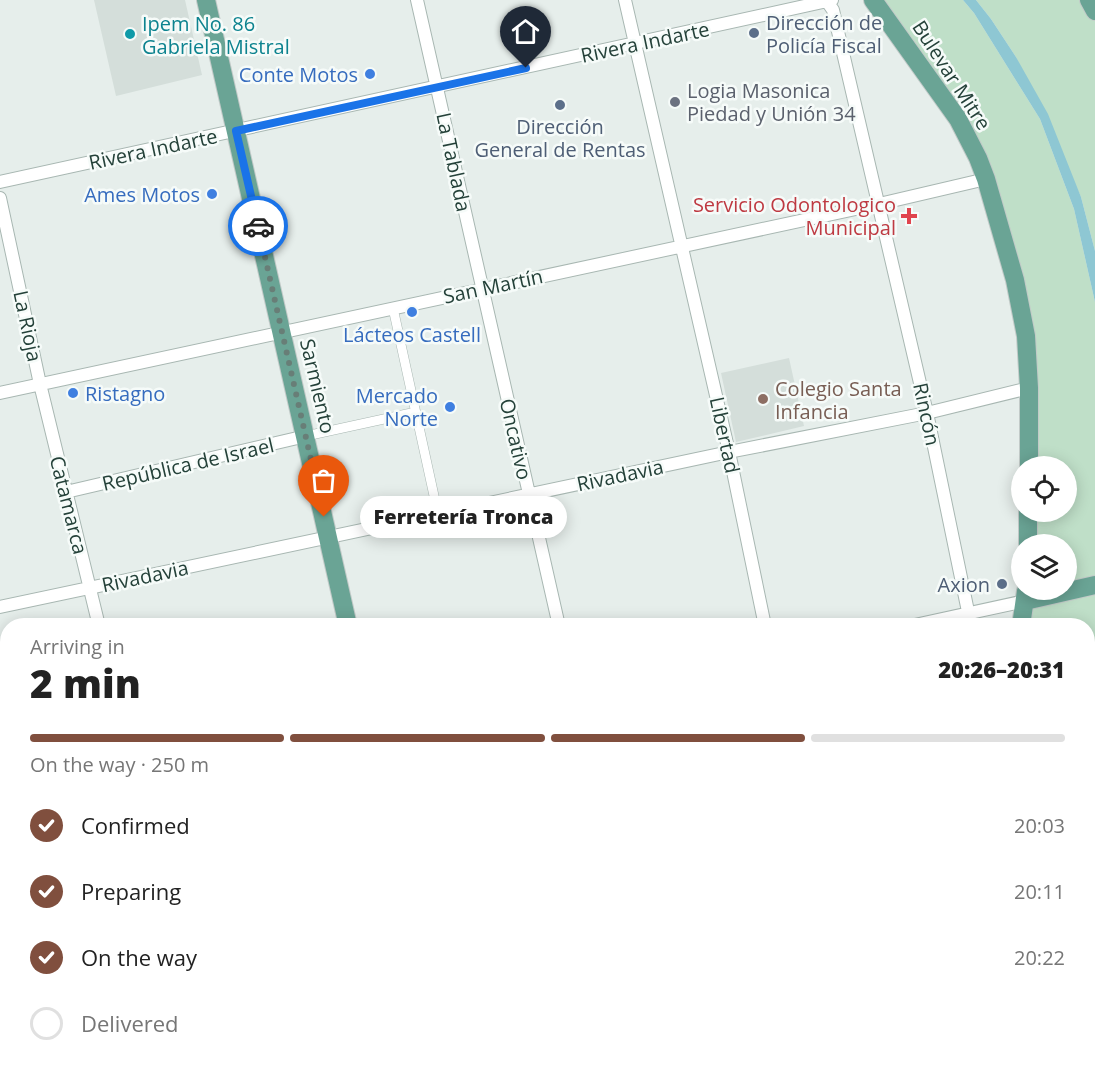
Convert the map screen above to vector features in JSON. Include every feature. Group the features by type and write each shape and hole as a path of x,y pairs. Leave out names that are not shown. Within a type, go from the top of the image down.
{"main road":[{"name":"Sarmiento","path":"206,0 346,618"},
{"name":"Bulevar Mitre","path":"873,0 958,119 986,178 1016,280 1026,336 1029,456"},
{"path":"1089,0 1095,11"},
{"path":"1077,589 1095,585"},
{"path":"1022,618 1025,600"}],"street":[{"name":"La Tablada","path":"417,0 482,288"},
{"name":"Libertad","path":"625,0 729,452 763,618"},
{"name":"Rivera Indarte","path":"0,182 828,0"},
{"name":"Rincón","path":"828,0 833,10 927,413 970,618"},
{"name":"San Martín","path":"0,393 879,204 986,178"},
{"name":"La Rioja","path":"0,198 40,384"},
{"name":"Oncativo","path":"482,288 557,618"},
{"path":"393,308 438,514"},
{"name":"Catamarca","path":"40,384 97,618"},
{"name":"Rivadavia","path":"0,607 729,452 927,413 1029,388"},
{"name":"República de Israel","path":"66,492 416,412"},
{"path":"944,618 1012,600"}],"shaded area":[{"path":"94,0 185,0 202,75 116,96"},
{"name":"Colegio Santa Infancia","path":"789,358 804,426 736,442 721,373"}],"green space":[{"path":"874,0 963,0 974,13 1040,119 1074,209 1095,302 1095,618 1022,618 1025,600 1077,600 1077,534 1028,534 1028,522 1077,522 1077,456 1029,456 1029,388 986,179"},
{"path":"976,0 1089,0 1095,11 1095,251 1081,197 1016,57"}],"water":[{"path":"963,0 976,0 991,19 1016,57 1048,114 1081,197 1095,251 1095,302 1074,209 1040,119 974,13"}],"way so far":[{"path":"258,226 324,517"}],"place":[{"name":"Dirección de Policía Fiscal","path":"754,33"},
{"name":"Ipem No. 86 Gabriela Mistral","path":"130,34"},
{"name":"Conte Motos","path":"370,74"},
{"name":"Logia Masonica Piedad y Unión 34","path":"675,102"},
{"name":"Dirección General de Rentas","path":"560,105"},
{"name":"Ames Motos","path":"212,194"},
{"name":"Servicio Odontologico Municipal","path":"909,216"},
{"name":"Lácteos Castell","path":"412,312"},
{"name":"Ristagno","path":"73,393"},
{"name":"Colegio Santa Infancia","path":"763,399"},
{"name":"Mercado Norte","path":"450,407"},
{"name":"Ferretería Tronca","path":"324,517"},
{"name":"Axion","path":"1002,584"}],"route":[{"path":"258,226 236,131 526,68"}]}
